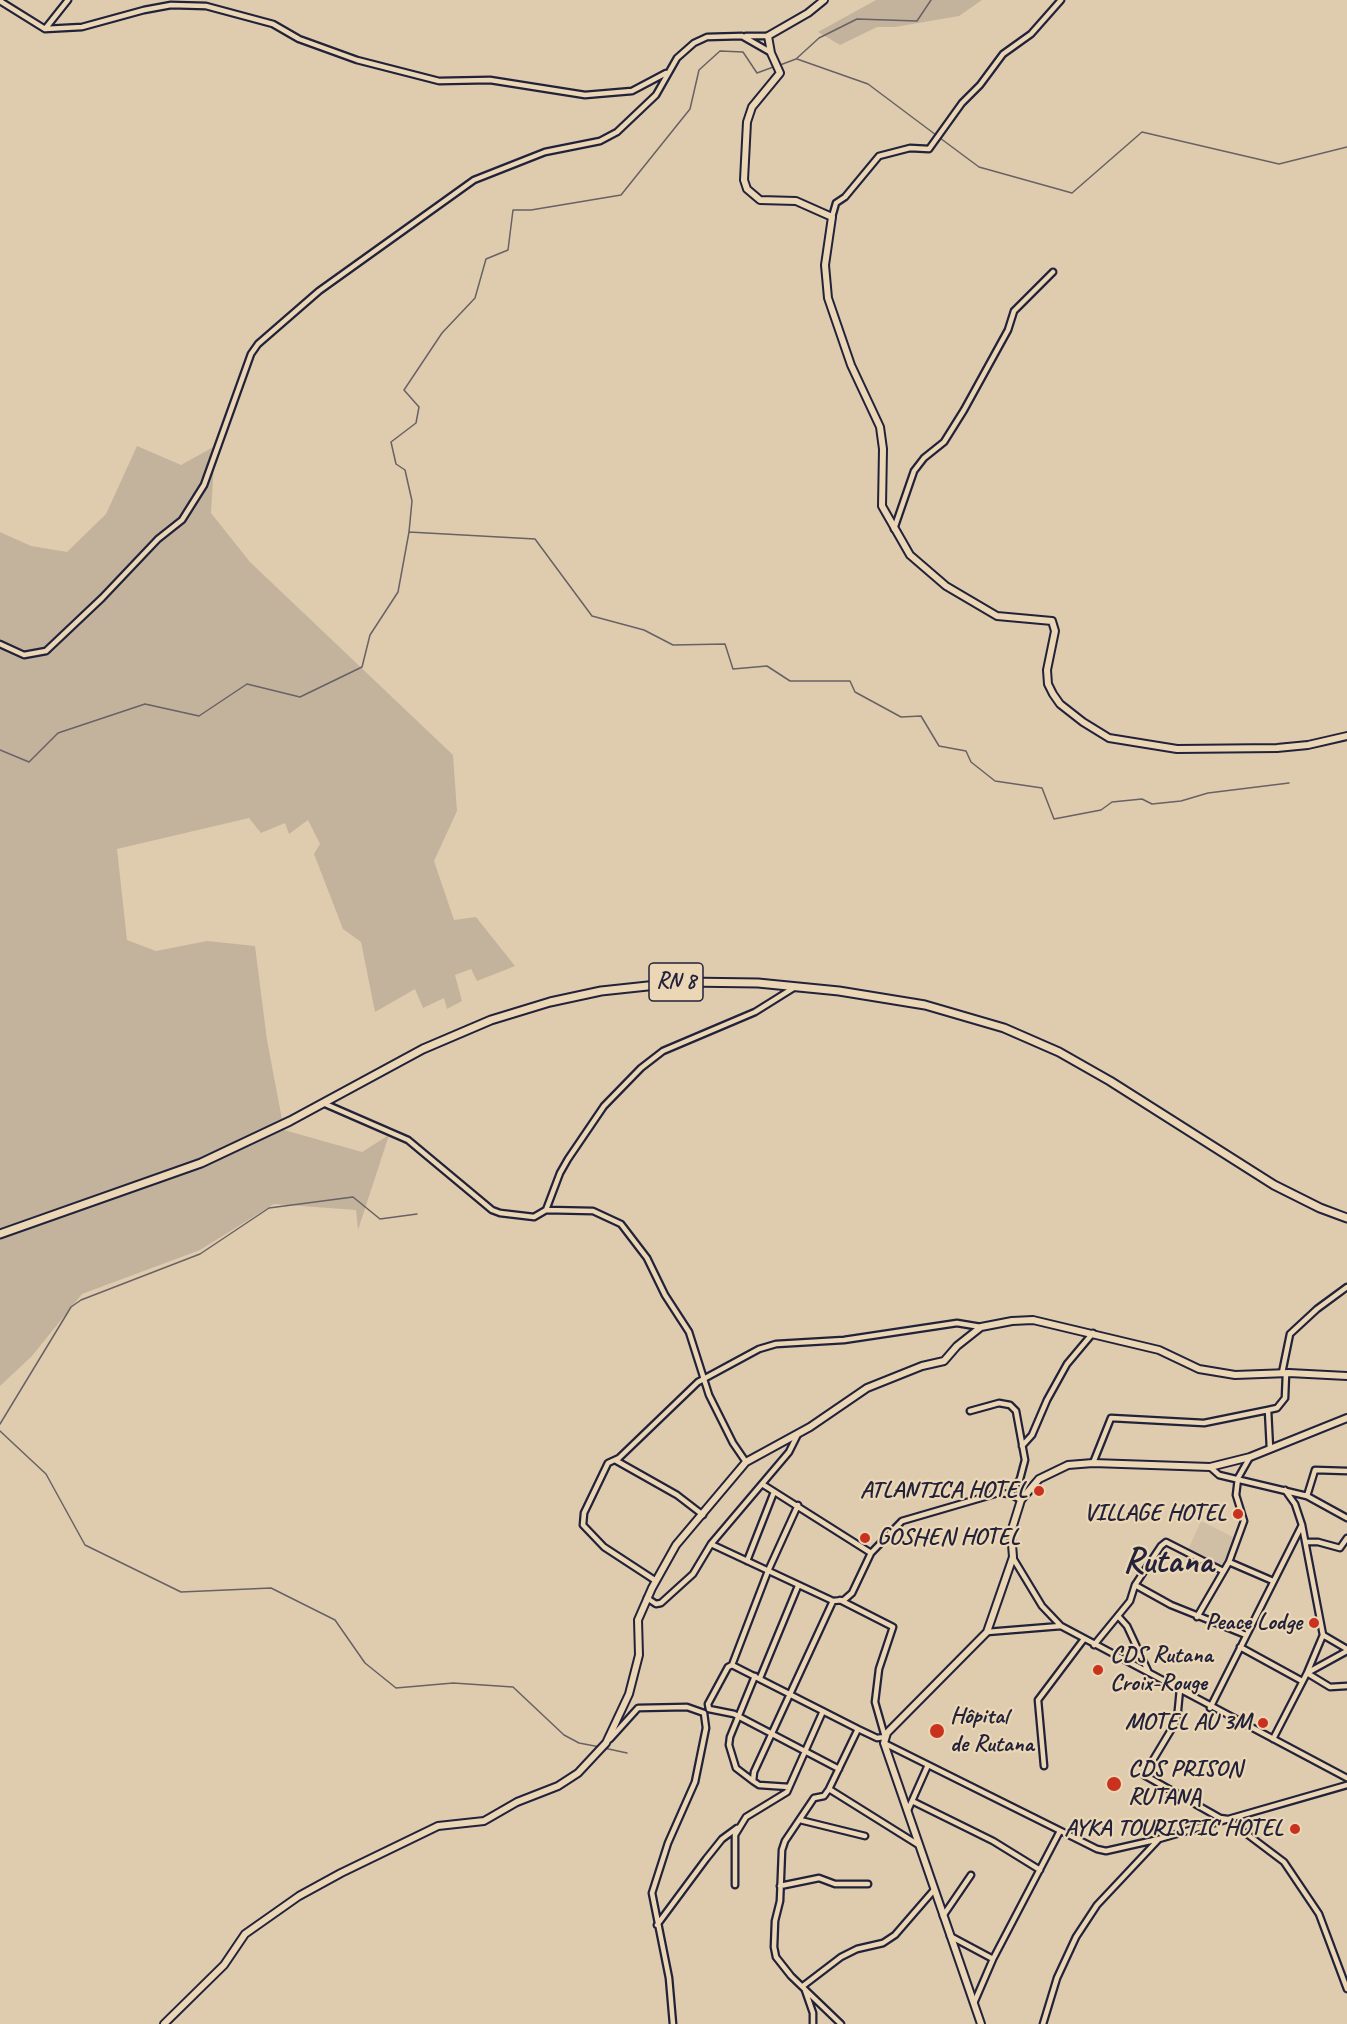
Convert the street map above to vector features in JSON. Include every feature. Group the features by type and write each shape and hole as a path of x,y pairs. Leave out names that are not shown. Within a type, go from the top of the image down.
{"main road":[{"name":"RN 8","path":"0,1234 201,1163 323,1103 423,1049 491,1020 550,1002 632,987 685,982 758,983 925,1005 1004,1029 1059,1052 1110,1081 1284,1190 1347,1218"}],"street":[{"path":"45,29 68,0"},
{"path":"0,644 24,655 46,651 102,598 158,539 182,520 204,484 251,354 258,344 319,291 474,180 545,152 600,141 617,132 656,95 677,58 694,43 707,38 768,36 808,13 824,0"},
{"path":"1061,0 1031,34 1003,54 980,85 962,103 929,149 910,148 879,156 845,197 836,203 825,265 828,298 851,365 880,428 883,449 882,506 910,555 946,585 997,616 1052,621 1055,631 1047,670 1048,684 1060,704 1109,738 1177,749 1276,748 1308,745 1347,736"},
{"path":"0,1 45,29 82,27 166,6 206,6 273,24 299,39 357,60 439,81 490,80 585,95 632,90 666,74"},
{"path":"741,36 771,53"},
{"path":"768,36 771,53 778,66 777,77 752,107 747,122 744,180 747,189 760,200 796,201 832,217"},
{"path":"894,529 914,471 924,458 944,442 1008,330 1014,311 1053,272"},
{"path":"546,1210 560,1173 574,1150 604,1106 641,1068 663,1051 755,1012 795,987"},
{"path":"323,1103 408,1140 492,1210 534,1216 546,1210 593,1211 621,1224 628,1230 652,1266 665,1295 689,1332 703,1379 733,1443 746,1462"},
{"path":"1093,1463 1111,1418 1204,1423 1277,1408 1285,1398 1284,1373 1290,1334 1317,1309 1347,1287"},
{"path":"656,1581 604,1547 583,1525 584,1513 598,1479 608,1463 615,1460 703,1379 759,1349 776,1344 844,1340 957,1323 981,1327 1012,1321 1033,1320 1159,1350 1199,1370 1235,1375 1284,1373 1347,1376"},
{"path":"606,1743 629,1694 639,1655 638,1620 647,1598 676,1545 746,1462 800,1432 879,1382 922,1365 944,1362 957,1346 981,1327"},
{"path":"1022,1446 1032,1435 1047,1400 1067,1364 1093,1333"},
{"path":"970,1411 999,1403 1010,1405 1016,1410 1025,1460 1020,1479 1010,1494"},
{"path":"1268,1410 1270,1449"},
{"path":"884,1740 987,1632 1013,1557 1011,1532 1021,1500 1030,1487 1049,1472 1068,1465 1093,1463 1210,1467 1250,1457 1346,1419"},
{"path":"647,1598 660,1604 693,1574 711,1544 789,1452 800,1432"},
{"path":"1197,1617 1229,1562 1244,1521 1236,1495 1238,1478 1250,1457"},
{"path":"615,1460 677,1496 703,1515"},
{"path":"1210,1467 1219,1475 1307,1496 1347,1518"},
{"path":"1307,1496 1315,1470 1347,1471"},
{"path":"762,1484 798,1504 834,1531 871,1552"},
{"path":"1273,1739 1307,1673 1323,1635 1302,1525 1295,1504 1285,1490"},
{"path":"747,1561 774,1492"},
{"path":"711,1544 833,1601 852,1593 871,1552 902,1521 998,1493 1010,1494 1021,1500"},
{"path":"798,1504 768,1571 732,1665 728,1667 708,1704 709,1709 739,1717 839,1769"},
{"path":"1210,1708 1302,1525"},
{"path":"1306,1542 1318,1542 1340,1548 1347,1538"},
{"path":"1094,1645 1130,1601 1135,1585 1166,1542 1223,1571"},
{"path":"1013,1557 1042,1606 1061,1626 1094,1645 1149,1671 1210,1708 1347,1778"},
{"path":"1229,1562 1273,1581"},
{"path":"1135,1585 1197,1617 1246,1635"},
{"path":"789,1786 770,1788 753,1781 736,1768 729,1745 730,1737 798,1586"},
{"path":"840,1600 892,1627 879,1669 875,1702 884,1740 917,1844 981,2024"},
{"path":"753,1781 771,1734 833,1601"},
{"path":"1118,1616 1127,1626 1149,1671"},
{"path":"987,1632 1061,1626"},
{"path":"1307,1673 1347,1650 1323,1635"},
{"path":"1044,1766 1038,1700 1084,1639"},
{"path":"1240,1647 1302,1681"},
{"path":"732,1665 1060,1831 1106,1851 1159,1839 1347,1785"},
{"path":"1307,1673 1330,1687 1347,1686"},
{"path":"1180,1689 1177,1720 1144,1775 1220,1818 1227,1819 1284,1862 1297,1878 1318,1914 1347,1989"},
{"path":"164,2024 224,1965 245,1934 291,1902 341,1873 438,1826 484,1821 517,1802 558,1786 578,1773 638,1708 687,1707 704,1713 706,1728 695,1782 668,1844 652,1893 669,1978 673,2024"},
{"path":"735,1885 733,1841 739,1827 747,1817 772,1799 787,1792 823,1711"},
{"path":"841,2024 791,1976 776,1957 774,1947 782,1850 814,1798 824,1796 830,1789 858,1730"},
{"path":"907,1813 928,1765"},
{"path":"830,1789 917,1844"},
{"path":"912,1801 993,1841 1040,1870"},
{"path":"800,1820 865,1836"},
{"path":"657,1925 722,1839 739,1827"},
{"path":"974,2002 993,1959 1060,1831"},
{"path":"1043,2024 1057,1978 1076,1937 1097,1905 1159,1839"},
{"path":"943,1916 971,1875"},
{"path":"780,1886 819,1878 835,1884 868,1884"},
{"path":"803,1987 841,1957 857,1949 883,1943 896,1935 934,1890"},
{"path":"950,1936 993,1959"},
{"path":"803,1987 813,2013 813,2024"}],"shaded area":[{"path":"876,0 982,0 959,16 895,27 877,27 840,45 818,32"},
{"path":"137,446 181,465 215,446 211,513 250,562 453,755 457,811 434,861 454,920 476,917 515,966 477,981 471,969 455,975 462,1001 447,1009 444,998 423,1008 415,989 375,1012 361,942 343,929 314,854 320,844 308,820 289,834 285,823 261,833 249,818 117,849 127,940 156,951 207,941 255,946 267,1040 284,1130 362,1152 389,1135 358,1230 356,1210 274,1204 200,1250 82,1294 32,1356 0,1386 0,532 31,546 67,552 106,514"},
{"path":"1201,1521 1235,1538 1221,1567 1188,1550"}],"waterway":[{"path":"780,65 796,59 819,38 857,19 917,21 931,0"},
{"path":"0,750 29,762 58,733 145,704 199,716 247,684 300,697 362,667 370,635 398,592 409,532 412,501 405,470 396,464 391,442 416,423 419,407 404,390 442,333 475,298 486,259 508,250 513,210 531,210 621,195 690,109 699,70 720,51 743,52 757,73 776,66"},
{"path":"797,59 868,84 936,135"},
{"path":"940,138 979,167 1072,193 1142,132 1279,164 1347,147"},
{"path":"409,532 535,539 592,616 644,630 673,645 725,644 733,669 767,666 790,681 850,681 855,692 901,717 921,716 939,746 966,751 971,762 995,781 1042,788 1054,819 1101,810 1112,802 1142,799 1152,804 1181,801 1208,793 1289,783"},
{"path":"0,1424 71,1307 81,1300 200,1254 269,1208 353,1197 380,1219 417,1214"},
{"path":"0,1431 46,1474 85,1545 181,1592 271,1588 335,1620 365,1663 396,1688 453,1683 513,1687 564,1735 579,1743 600,1747"},
{"path":"604,1748 627,1753"}],"place":[{"name":"ATLANTICA HOTEL","path":"1039,1491"},
{"name":"VILLAGE HOTEL","path":"1238,1514"},
{"name":"GOSHEN HOTEL","path":"865,1538"},
{"name":"Peace Lodge","path":"1314,1623"},
{"name":"CDS Rutana Croix-Rouge","path":"1098,1670"},
{"name":"MOTEL AU 3M","path":"1263,1723"},
{"name":"Hôpital de Rutana","path":"937,1731"},
{"name":"CDS PRISON RUTANA","path":"1114,1784"},
{"name":"AYKA TOURISTIC HOTEL","path":"1295,1829"}],"district":[{"name":"Rutana","path":"1168,1563"}]}
